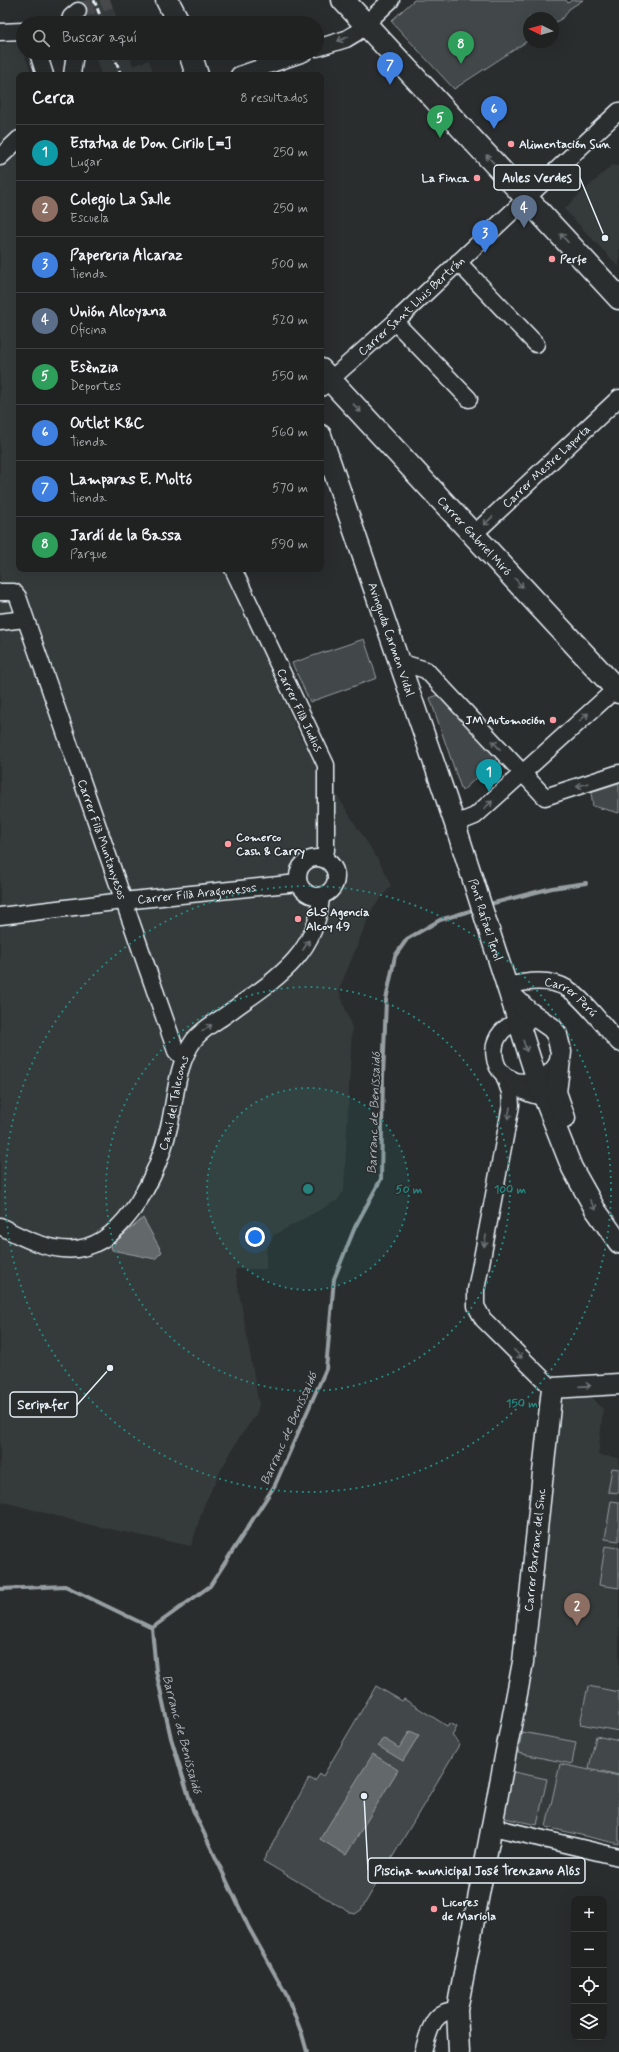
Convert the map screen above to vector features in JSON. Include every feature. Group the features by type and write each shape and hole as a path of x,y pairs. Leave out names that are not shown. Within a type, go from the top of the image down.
{"main road":[{"path":"343,0 619,298"},
{"path":"168,1 176,16"},
{"path":"192,60 196,72"},
{"name":"Carrer Gabriel Miró","path":"324,379 474,534 618,688"}],"street":[{"path":"324,46 346,39 365,24 390,0"},
{"path":"40,60 44,72"},
{"path":"72,72 74,60"},
{"path":"248,72 283,60"},
{"name":"Carrer Sant Lluis Bertrán","path":"324,379 395,322 619,111"},
{"path":"0,156 16,142"},
{"path":"458,262 536,344"},
{"path":"395,322 469,399"},
{"name":"Carrer Mestre Laporta","path":"474,534 619,398"},
{"name":"Avinguda Carmen Vidal","path":"324,444 461,843"},
{"name":"Carrer Filà Judios","path":"234,572 326,764 326,850 324,859"},
{"name":"Carrer Filà Muntanyesos","path":"0,592 11,591 18,597 176,1051 183,1058"},
{"path":"0,622 25,619"},
{"path":"399,662 426,670 545,797 619,773"},
{"path":"455,824 475,816 618,688"},
{"name":"Pont Rafael Terol","path":"461,843 540,1089 572,1168 595,1209 619,1242"},
{"path":"317,858 324,859 333,865 337,876 335,887 327,895 310,896 298,883 299,872 305,862 317,858"},
{"name":"Carrer Filà Aragonesos","path":"0,916 123,901 298,883"},
{"name":"Camí del Talecons","path":"0,1226 41,1244 70,1249 93,1244 114,1230 124,1220 143,1194 157,1166 169,1126 183,1058 190,1045 201,1032 275,979 296,960 314,932 320,912 321,896"},
{"name":"Carrer Perú","path":"509,991 526,981 563,986 574,993 619,1043"},
{"path":"509,991 544,1023 552,1028 557,1035 561,1052 556,1092 562,1111 591,1176 619,1220"},
{"path":"500,1033 509,991"},
{"path":"544,1023 531,1021 518,1022 509,1026 500,1033 496,1039 494,1049 494,1058 498,1068 508,1077 540,1089 559,1060"},
{"path":"508,1077 511,1105 476,1290 476,1306 483,1318 552,1388 619,1384"},
{"name":"Carrer Barranc del Sinc","path":"459,2052 457,2010 493,1827 523,1662 552,1388"},
{"path":"493,1827 619,1857"},
{"path":"423,2052 432,2026 437,2017 446,2010 457,2010"}],"shaded area":[{"path":"76,0 111,0 116,16 82,16"},
{"path":"414,0 566,0 568,3 572,0 583,0 569,9 564,17 559,20 559,12 523,12 523,44 454,89 391,21"},
{"path":"16,42 16,60 27,60 31,72 16,72 16,572 227,572 300,737 382,866 391,886 372,909 339,990 352,1028 344,1190 338,1200 274,1235 266,1251 266,1269 235,1269 259,1405 256,1415 239,1438 204,1505 191,1546 91,1525 0,1501 0,44"},
{"path":"96,60 131,60 133,66 149,60 153,72 100,72"},
{"path":"612,165 619,166 619,267 564,209"},
{"path":"364,639 377,678 310,702 292,663"},
{"path":"438,695 498,758 462,791 430,698"},
{"path":"619,783 619,813 593,806 591,792"},
{"path":"143,1218 162,1252 155,1259 112,1250 111,1246"},
{"path":"590,1395 603,1409 598,1455 619,1458 619,1844 500,1817 544,1543 561,1403 567,1397"},
{"path":"612,1468 619,1469 619,1493 608,1492"},
{"path":"611,1501 619,1502 619,1541 605,1539"},
{"path":"605,1546 619,1548 619,1588 599,1585"},
{"path":"376,1686 402,1701 404,1699 447,1726 450,1723 457,1727 452,1736 458,1741 459,1745 361,1910 355,1914 263,1861 309,1778 315,1781 320,1774 323,1776"},
{"path":"588,1686 619,1692 619,1731 580,1724"},
{"path":"410,1731 419,1735 403,1761 378,1746 383,1738 399,1748"},
{"path":"522,1732 576,1742 572,1764 518,1753"},
{"path":"596,1736 619,1741 619,1775 589,1768"},
{"path":"373,1754 398,1770 346,1855 320,1839"},
{"path":"560,1764 619,1776 619,1844 546,1827"},
{"path":"509,1771 547,1779 537,1825 500,1817"}],"waterway":[{"name":"Barranc de Benissaidó","path":"486,905 552,888 586,883"},
{"name":"Barranc de Benissaidó","path":"152,1628 210,1586 275,1485 326,1369 334,1279 355,1227 381,1179 386,1000 395,956 407,939 440,920 476,909"},
{"path":"0,1589 65,1586 152,1628"},
{"name":"Barranc de Benissaidó","path":"152,1628 156,1671 171,1738 193,1810 249,1928 287,1996 302,2034 307,2052"}],"tunnel":[{"path":"78,11 110,0"}],"railway":[{"path":"94,0 100,16"},
{"path":"116,60 120,72"}],"place":[{"name":"Jardí de la Bassa","path":"461,64"},
{"name":"Lamparas E. Moltó","path":"390,85"},
{"name":"Outlet K&C","path":"494,129"},
{"name":"Esènzia","path":"440,138"},
{"name":"Alimentación Sun","path":"511,144"},
{"name":"La Finca","path":"477,178"},
{"name":"Unión Alcoyana","path":"524,228"},
{"name":"Aules Verdes","path":"605,238"},
{"name":"Papereria Alcaraz","path":"485,253"},
{"name":"Perfe","path":"552,259"},
{"name":"JM Automoción","path":"553,720"},
{"name":"Estatua de Don Cirilo [=]","path":"489,792"},
{"name":"Comerco Cash & Carry","path":"228,844"},
{"name":"GLS Agencia Alcoy 49","path":"298,919"},
{"name":"Seripafer","path":"110,1368"},
{"name":"Colegio La Salle","path":"577,1626"},
{"name":"Piscina municipal José Trenzano Alós","path":"364,1796"},
{"name":"Licores de Mariola","path":"434,1909"}]}
